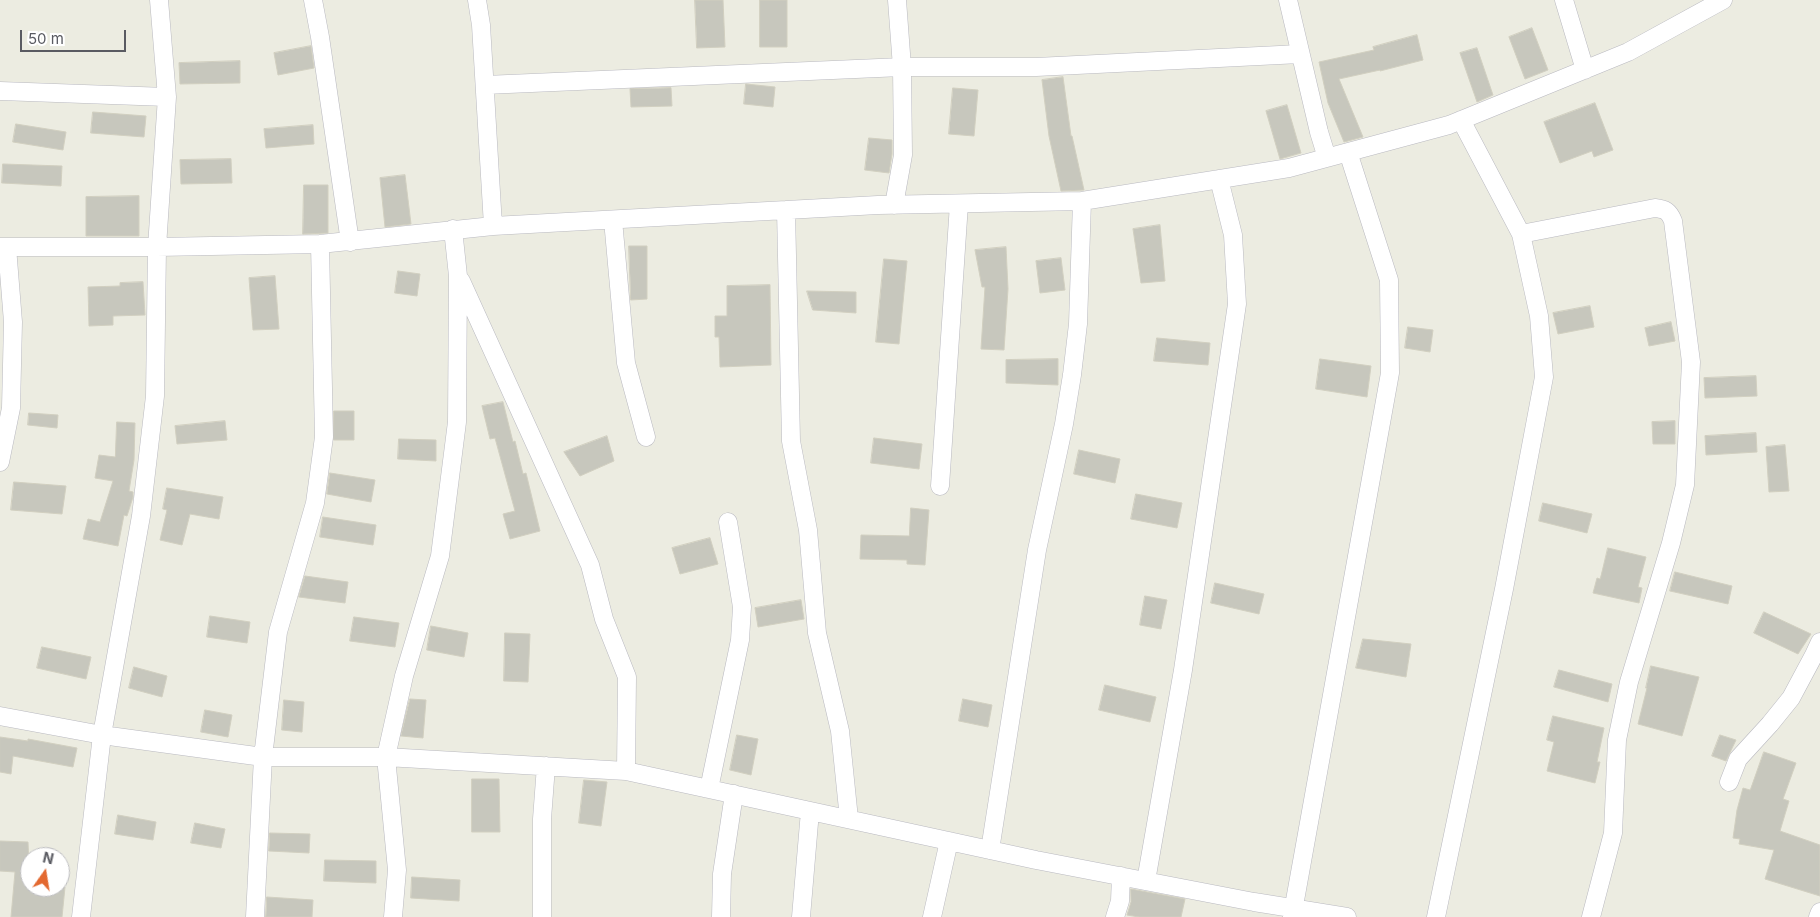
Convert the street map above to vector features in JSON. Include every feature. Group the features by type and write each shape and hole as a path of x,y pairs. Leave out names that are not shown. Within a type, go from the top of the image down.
{"street":[{"path":"81,917 102,735 140,516 155,396 157,247 167,97 159,0"},
{"path":"313,0 350,242"},
{"path":"477,0 481,25 493,226"},
{"path":"894,205 904,155 902,67 897,0"},
{"path":"1288,0 1319,132 1327,158"},
{"path":"1564,0 1585,70"},
{"path":"0,462 11,408 13,322 4,247 320,244 493,226 894,205 1082,201 1289,168 1449,125 1628,52 1723,0"},
{"path":"485,85 902,67 1036,67 1300,54"},
{"path":"0,92 167,97"},
{"path":"1436,917 1504,589 1544,377 1540,316 1521,234 1461,120"},
{"path":"1293,913 1390,373 1389,280 1348,152"},
{"path":"1146,881 1183,670 1237,304 1234,234 1219,179"},
{"path":"990,850 1037,550 1064,424 1072,375 1078,324 1082,201"},
{"path":"940,486 958,204"},
{"path":"1521,234 1655,208 1664,209 1670,213 1673,221 1691,362 1685,485 1671,543 1629,682 1617,740 1613,833 1591,917"},
{"path":"786,210 791,441 808,530 817,633 840,732 849,819"},
{"path":"613,220 626,363 646,437"},
{"path":"393,917 397,870 386,757 404,676 440,556 457,422 458,276 453,229"},
{"path":"255,917 263,757 278,632 315,503 324,437 320,244"},
{"path":"458,276 590,565 604,619 627,676 626,771"},
{"path":"709,789 740,640 742,607 728,522"},
{"path":"1729,782 1738,759 1791,698 1820,642"},
{"path":"0,716 102,735 263,757 386,757 626,771 1293,913 1347,917"},
{"path":"542,917 542,819 546,766"},
{"path":"722,917 722,874 734,794"},
{"path":"801,917 810,811"},
{"path":"932,917 948,841"},
{"path":"1115,917 1120,902 1122,876"},
{"path":"1818,917 1820,912"}],"building":[{"path":"695,0 723,0 725,47 697,48"},
{"path":"760,0 787,0 787,47 760,47"},
{"path":"1532,28 1548,70 1525,79 1509,37"},
{"path":"1417,35 1423,60 1339,79 1363,137 1344,142 1328,103 1319,62 1374,50 1373,47"},
{"path":"311,46 314,68 278,75 274,53"},
{"path":"1477,48 1493,95 1477,102 1460,53"},
{"path":"240,61 240,83 180,84 179,63"},
{"path":"1063,77 1071,136 1084,190 1061,191 1049,136 1042,80"},
{"path":"746,84 775,87 773,107 744,104"},
{"path":"671,88 672,106 631,107 630,89"},
{"path":"953,88 978,90 974,136 949,134"},
{"path":"1595,103 1613,150 1594,157 1592,151 1560,163 1544,122"},
{"path":"1287,105 1301,153 1280,159 1266,111"},
{"path":"93,112 146,116 144,137 91,133"},
{"path":"16,124 66,132 63,150 13,142"},
{"path":"313,125 314,144 266,148 264,129"},
{"path":"869,138 892,140 889,173 865,170"},
{"path":"231,159 232,183 181,184 180,160"},
{"path":"3,164 62,166 61,186 2,183"},
{"path":"405,175 411,224 385,227 380,178"},
{"path":"304,185 328,185 328,233 303,234"},
{"path":"139,196 139,236 86,236 86,197"},
{"path":"1160,225 1165,281 1141,283 1133,229"},
{"path":"629,246 647,246 647,299 631,300"},
{"path":"1006,247 1008,289 1004,350 981,349 985,287 982,287 975,250"},
{"path":"1061,258 1065,290 1040,293 1036,261"},
{"path":"884,259 907,261 899,344 876,342"},
{"path":"398,271 420,274 417,296 395,293"},
{"path":"275,276 279,329 253,330 249,278"},
{"path":"143,282 145,315 113,316 113,325 89,326 88,287 120,286 120,283"},
{"path":"770,285 771,365 720,367 719,337 715,337 715,316 727,316 727,286"},
{"path":"807,291 856,292 856,313 813,310"},
{"path":"1590,306 1594,327 1558,334 1553,313"},
{"path":"1671,322 1675,341 1649,346 1645,328"},
{"path":"1408,327 1433,330 1430,352 1405,348"},
{"path":"1157,338 1210,343 1208,365 1154,361"},
{"path":"1058,359 1058,385 1006,383 1006,360"},
{"path":"1320,359 1371,366 1367,397 1316,389"},
{"path":"1756,376 1757,396 1705,398 1704,378"},
{"path":"503,402 523,474 526,473 540,531 510,539 503,514 515,511 495,438 490,439 482,406"},
{"path":"334,411 354,411 354,440 334,440"},
{"path":"29,413 58,415 57,428 28,425"},
{"path":"225,421 227,440 177,444 175,426"},
{"path":"1675,421 1675,444 1653,444 1652,422"},
{"path":"117,422 135,423 134,460 129,491 133,492 133,497 127,516 124,515 118,546 83,539 88,519 100,522 113,481 95,478 99,455 115,457"},
{"path":"1756,433 1757,452 1706,455 1705,436"},
{"path":"607,436 614,461 580,476 564,452"},
{"path":"874,438 922,444 919,469 871,463"},
{"path":"399,439 436,440 436,461 398,459"},
{"path":"1785,445 1789,491 1769,492 1766,447"},
{"path":"1079,450 1120,459 1115,483 1074,474"},
{"path":"330,473 375,480 371,502 327,494"},
{"path":"14,482 66,486 62,514 11,510"},
{"path":"167,488 223,497 219,519 190,514 182,545 160,540 167,510 163,509"},
{"path":"1136,494 1182,503 1177,528 1131,519"},
{"path":"1543,503 1592,514 1587,533 1539,521"},
{"path":"911,508 929,510 925,565 907,564 907,560 860,559 861,535 909,536"},
{"path":"323,517 376,525 373,545 320,537"},
{"path":"710,538 718,564 680,574 672,548"},
{"path":"1608,548 1646,557 1638,587 1642,588 1639,603 1593,593 1597,578 1600,579"},
{"path":"1675,572 1732,586 1728,604 1670,591"},
{"path":"305,576 348,582 345,603 299,597"},
{"path":"1215,583 1264,594 1259,614 1211,603"},
{"path":"1145,596 1167,600 1161,629 1140,625"},
{"path":"801,600 804,619 758,627 755,608"},
{"path":"1764,612 1811,634 1798,654 1754,633"},
{"path":"210,616 250,622 247,643 207,637"},
{"path":"354,617 399,623 395,647 350,641"},
{"path":"431,626 468,633 464,657 427,650"},
{"path":"505,633 530,634 528,682 504,681"},
{"path":"1363,639 1411,644 1406,677 1356,668"},
{"path":"42,647 91,657 86,679 37,668"},
{"path":"1651,666 1699,677 1682,736 1638,724"},
{"path":"134,667 167,676 162,697 129,688"},
{"path":"1559,670 1612,684 1608,702 1554,687"},
{"path":"1105,685 1156,697 1150,722 1099,710"},
{"path":"410,699 426,700 423,738 401,736"},
{"path":"963,699 992,705 988,727 959,721"},
{"path":"284,700 304,702 302,732 282,730"},
{"path":"205,710 232,715 228,737 201,732"},
{"path":"1553,716 1604,728 1597,762 1600,762 1595,783 1547,771 1554,742 1547,740"},
{"path":"737,735 758,739 751,775 730,770"},
{"path":"1720,735 1736,740 1726,761 1712,756"},
{"path":"0,737 28,741 28,739 77,748 73,767 13,756 11,774 0,772"},
{"path":"1764,752 1796,763 1783,799 1789,801 1780,831 1820,845 1820,896 1765,879 1774,850 1739,844 1740,839 1733,838 1737,810 1743,788 1750,790"},
{"path":"472,779 499,779 500,832 472,832"},
{"path":"584,780 607,782 601,826 579,823"},
{"path":"118,815 156,822 153,840 115,834"},
{"path":"195,823 225,829 221,848 191,843"},
{"path":"270,833 310,834 309,853 269,851"},
{"path":"0,841 28,842 28,847 20,847 20,897 64,897 62,917 11,917 15,872 0,871"},
{"path":"325,860 376,861 376,883 324,881"},
{"path":"412,877 460,880 459,901 411,898"},
{"path":"1131,889 1185,899 1181,917 1139,917 1127,915 1131,902"},
{"path":"267,897 313,900 312,917 266,917"}]}
